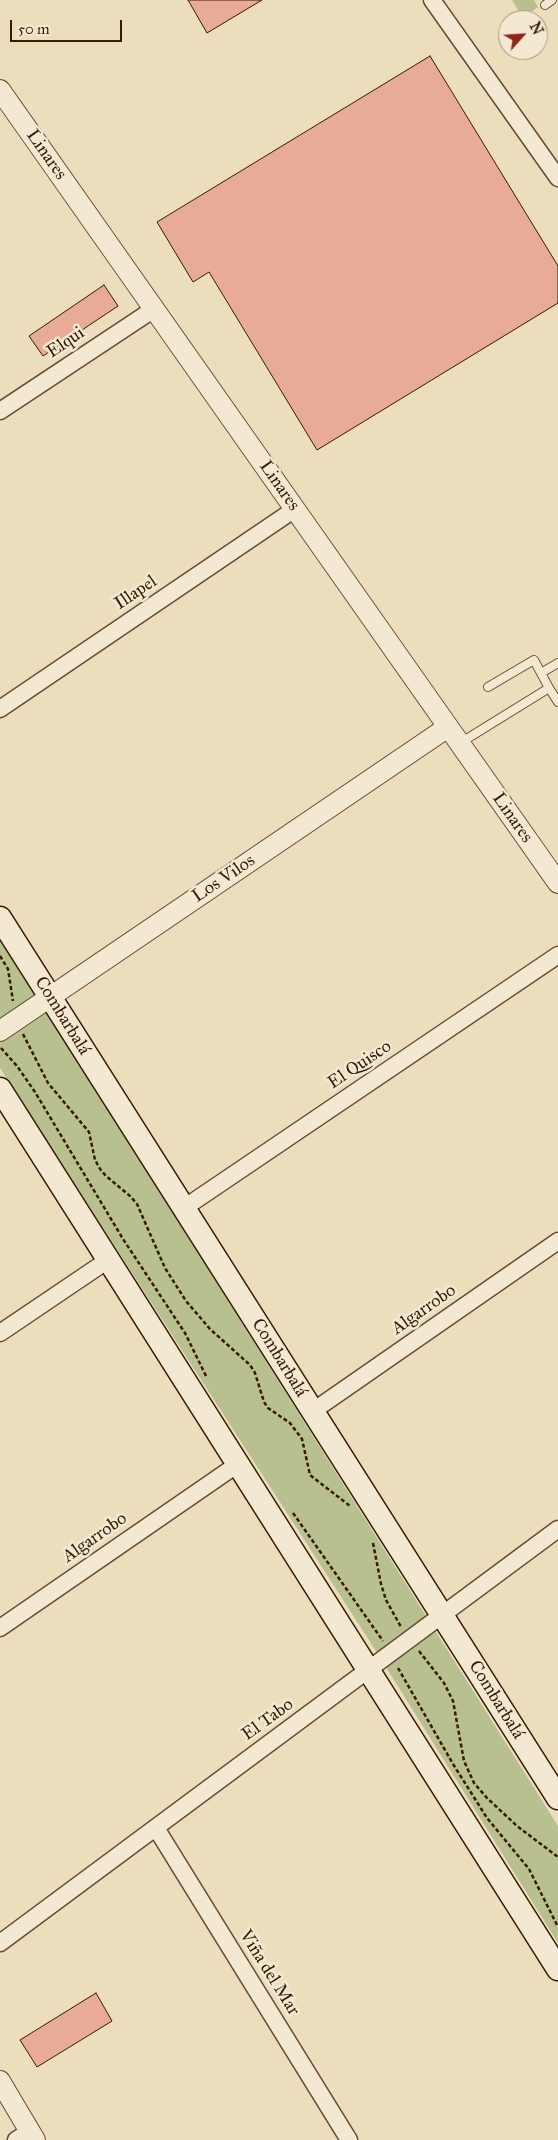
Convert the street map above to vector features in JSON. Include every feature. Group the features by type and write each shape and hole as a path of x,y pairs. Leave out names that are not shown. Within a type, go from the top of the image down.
{"main road":[{"name":"Combarbalá","path":"0,918 558,1798"},
{"path":"0,1089 558,1969"}],"street":[{"path":"432,0 558,178"},
{"name":"Linares","path":"3,100 154,309 558,882"},
{"name":"Elqui","path":"0,411 154,309"},
{"name":"Illapel","path":"0,709 295,510"},
{"name":"Los Vilos","path":"8,1025 448,727"},
{"name":"El Quisco","path":"184,1208 558,955"},
{"name":"Algarrobo","path":"313,1411 558,1242"},
{"path":"0,1333 108,1260"},
{"name":"Algarrobo","path":"0,1628 238,1464"},
{"name":"El Tabo","path":"0,1943 558,1529"},
{"name":"Viña del Mar","path":"156,1828 349,2140"},
{"path":"0,2081 27,2137"}],"lane":[{"path":"488,687 534,660 558,702"},
{"path":"541,673 558,663"},
{"path":"460,743 549,688"}],"path":[{"path":"0,956 8,970 8,1025 48,1083 89,1132 95,1160 100,1169 137,1204 165,1268 186,1301 210,1329 250,1365 268,1408 290,1423 302,1439 310,1475 355,1512"},
{"path":"0,1047 36,1092 123,1239 185,1333 209,1383"},
{"path":"291,1510 378,1633 453,1764 487,1818 529,1869 558,1927"},
{"path":"371,1538 386,1600 401,1627 449,1692 456,1713 464,1761 474,1783 517,1826 558,1857"}],"green space":[{"path":"512,0 534,0 538,7 534,10 518,10"},
{"path":"0,938 558,1826 558,1943 374,1648 0,1068"}],"building":[{"path":"188,0 262,0 207,33"},
{"path":"430,56 558,266 558,303 317,450 209,272 193,282 157,222"},
{"path":"104,285 118,306 43,356 29,336"},
{"path":"96,1993 112,2021 37,2067 20,2040"}]}
